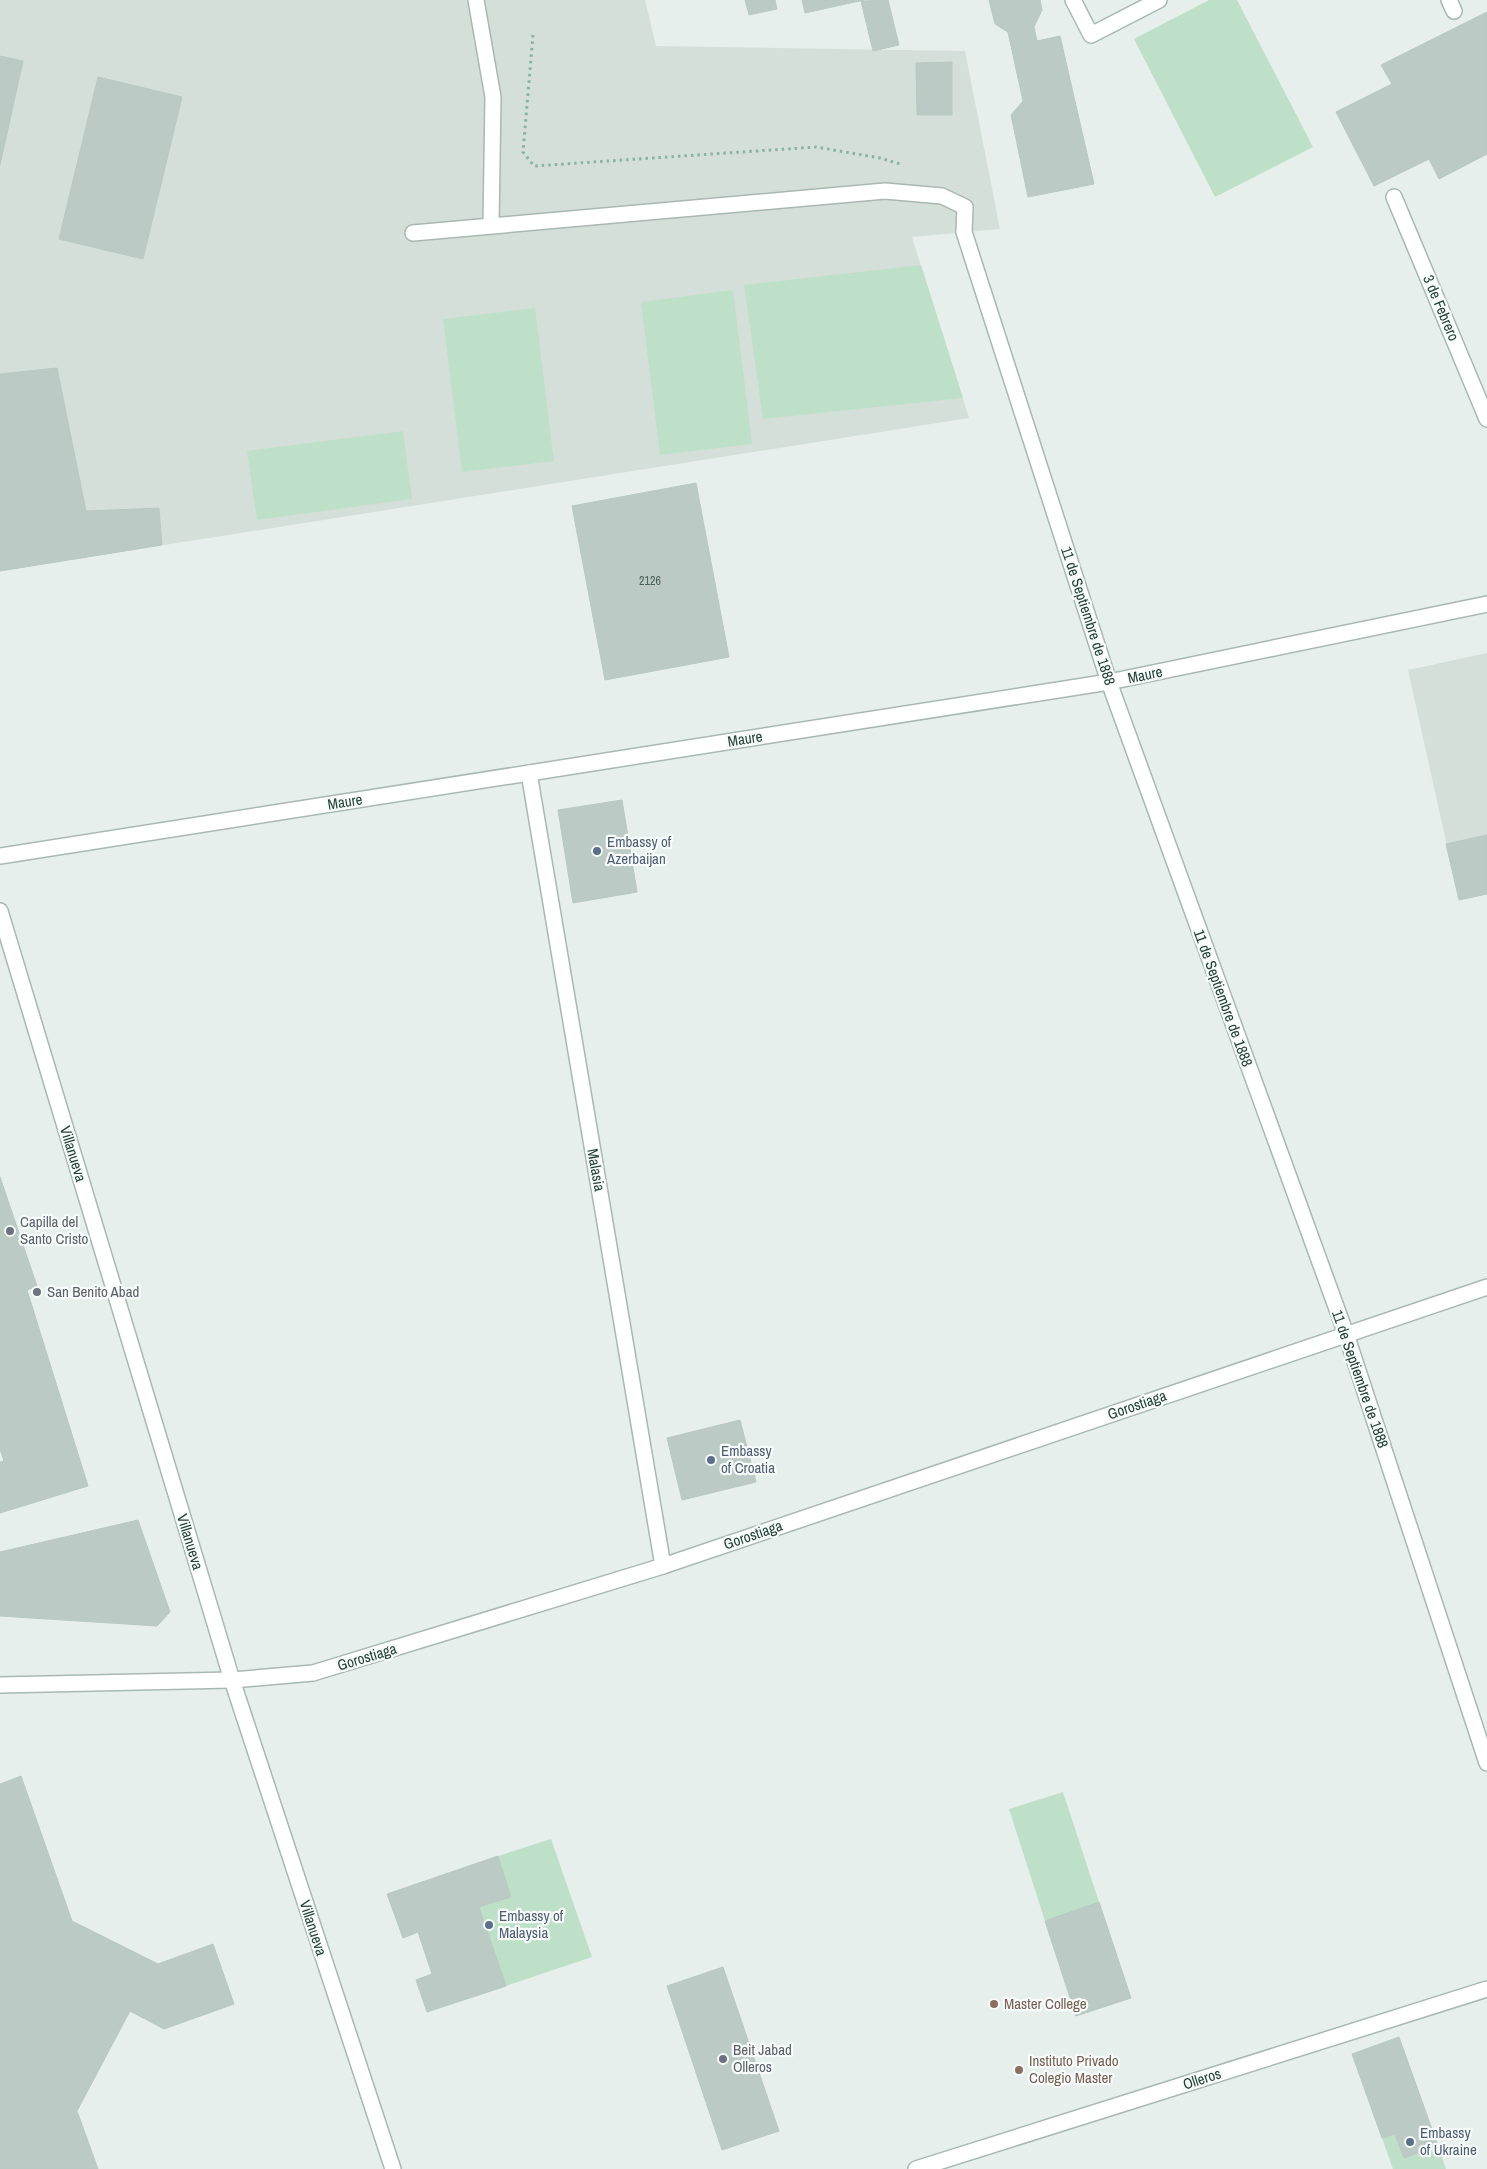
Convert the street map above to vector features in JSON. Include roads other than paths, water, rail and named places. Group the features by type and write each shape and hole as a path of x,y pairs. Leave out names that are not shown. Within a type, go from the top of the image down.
{"street":[{"path":"413,233 491,225 493,97 476,0"},
{"path":"1073,0 1091,35 1159,0"},
{"name":"11 de Septiembre de 1888","path":"491,225 885,191 942,196 965,207 964,232 1109,682 1346,1334 1487,1762"},
{"name":"3 de Febrero","path":"1394,197 1487,419"},
{"name":"Maure","path":"0,856 1109,682 1487,604"},
{"name":"Malasia","path":"529,773 663,1566"},
{"name":"Villanueva","path":"0,912 232,1680 393,2169"},
{"name":"Gorostiaga","path":"0,1685 232,1680 312,1673 663,1566 1487,1287"},
{"name":"Olleros","path":"916,2169 1487,1989"}],"place":[{"name":"Embassy of Azerbaijan","path":"597,851"},
{"name":"Capilla del Santo Cristo","path":"10,1231"},
{"name":"San Benito Abad","path":"37,1292"},
{"name":"Embassy of Croatia","path":"711,1460"},
{"name":"Embassy of Malaysia","path":"489,1925"},
{"name":"Master College","path":"994,2004"},
{"name":"Beit Jabad Olleros","path":"723,2059"},
{"name":"Instituto Privado Colegio Master","path":"1019,2070"},
{"name":"Embassy of Ukraine","path":"1410,2142"}]}
